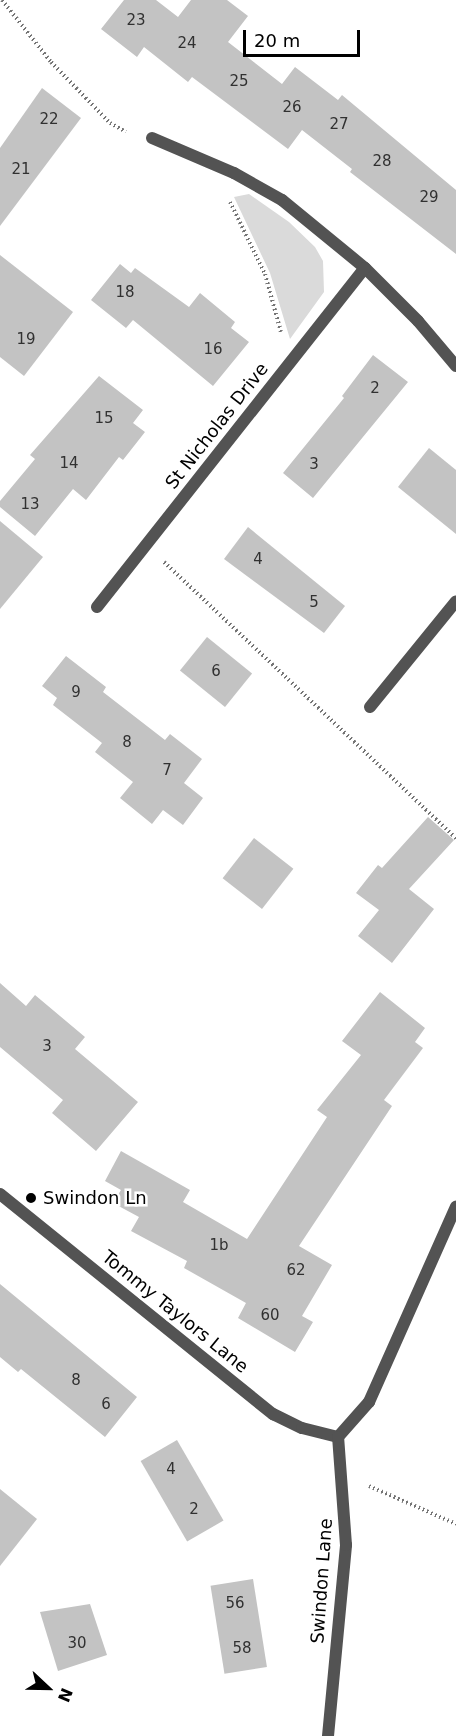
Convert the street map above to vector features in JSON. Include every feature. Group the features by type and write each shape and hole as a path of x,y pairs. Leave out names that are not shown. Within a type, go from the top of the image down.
{"street":[{"path":"152,138 212,164 282,200 365,268 418,321 456,366"},
{"name":"St Nicholas Drive","path":"97,607 365,268"},
{"path":"370,707 456,601"},
{"name":"Tommy Taylors Lane","path":"0,1194 273,1414 302,1428 338,1437"},
{"path":"338,1437 369,1402 456,1207"},
{"name":"Swindon Lane","path":"328,1736 346,1545 344,1474 338,1437"}],"path":[{"path":"2,0 51,62 110,123 129,134 152,138"},
{"path":"212,164 265,274 290,363"},
{"path":"146,545 456,838"},
{"path":"344,1474 456,1524"}],"shaded area":[{"path":"249,194 289,222 315,247 323,261 324,292 290,339 270,273 234,197"}],"building":[{"path":"124,0 156,0 178,17 191,0 227,0 248,16 228,42 282,84 295,67 338,100 342,95 456,190 456,254 350,172 352,169 302,130 288,149 192,77 188,82 144,47 137,57 101,29"},
{"path":"42,88 81,118 0,226 0,148"},
{"path":"0,255 73,312 24,376 0,357"},
{"path":"120,264 131,273 135,268 189,307 200,293 235,322 231,328 249,342 213,386 133,320 126,328 91,300"},
{"path":"373,355 408,382 313,498 283,473 344,398 342,396"},
{"path":"99,376 143,410 133,423 145,432 123,460 119,457 86,500 73,489 35,536 0,507 0,501 35,459 30,455"},
{"path":"429,448 456,470 456,534 398,487"},
{"path":"0,521 43,557 0,609"},
{"path":"248,527 345,606 324,633 224,559"},
{"path":"207,637 252,674 225,707 180,670"},
{"path":"66,656 106,687 103,692 165,740 170,734 202,759 184,783 203,798 183,825 163,810 152,824 120,798 133,782 95,752 102,743 53,705 57,698 42,686"},
{"path":"428,817 454,840 409,889 434,909 392,963 358,936 379,910 356,893 378,865 382,868"},
{"path":"254,838 293,869 262,909 223,878"},
{"path":"0,983 26,1006 35,995 85,1037 75,1049 138,1102 96,1151 52,1113 63,1100 0,1047"},
{"path":"380,992 425,1028 415,1042 423,1048 384,1100 392,1106 299,1246 332,1265 302,1316 313,1322 295,1352 238,1318 246,1303 184,1268 187,1261 131,1231 139,1217 113,1203 121,1190 105,1181 121,1151 190,1190 183,1202 247,1239 327,1117 317,1110 361,1055 342,1041"},
{"path":"0,1284 137,1397 105,1437 21,1369 18,1372 0,1357"},
{"path":"177,1440 224,1521 187,1542 141,1461"},
{"path":"0,1489 37,1519 0,1566"},
{"path":"253,1579 267,1667 224,1674 211,1586"},
{"path":"90,1604 107,1655 58,1671 40,1612"}],"place":[{"name":"Swindon Ln","path":"31,1198"}]}
